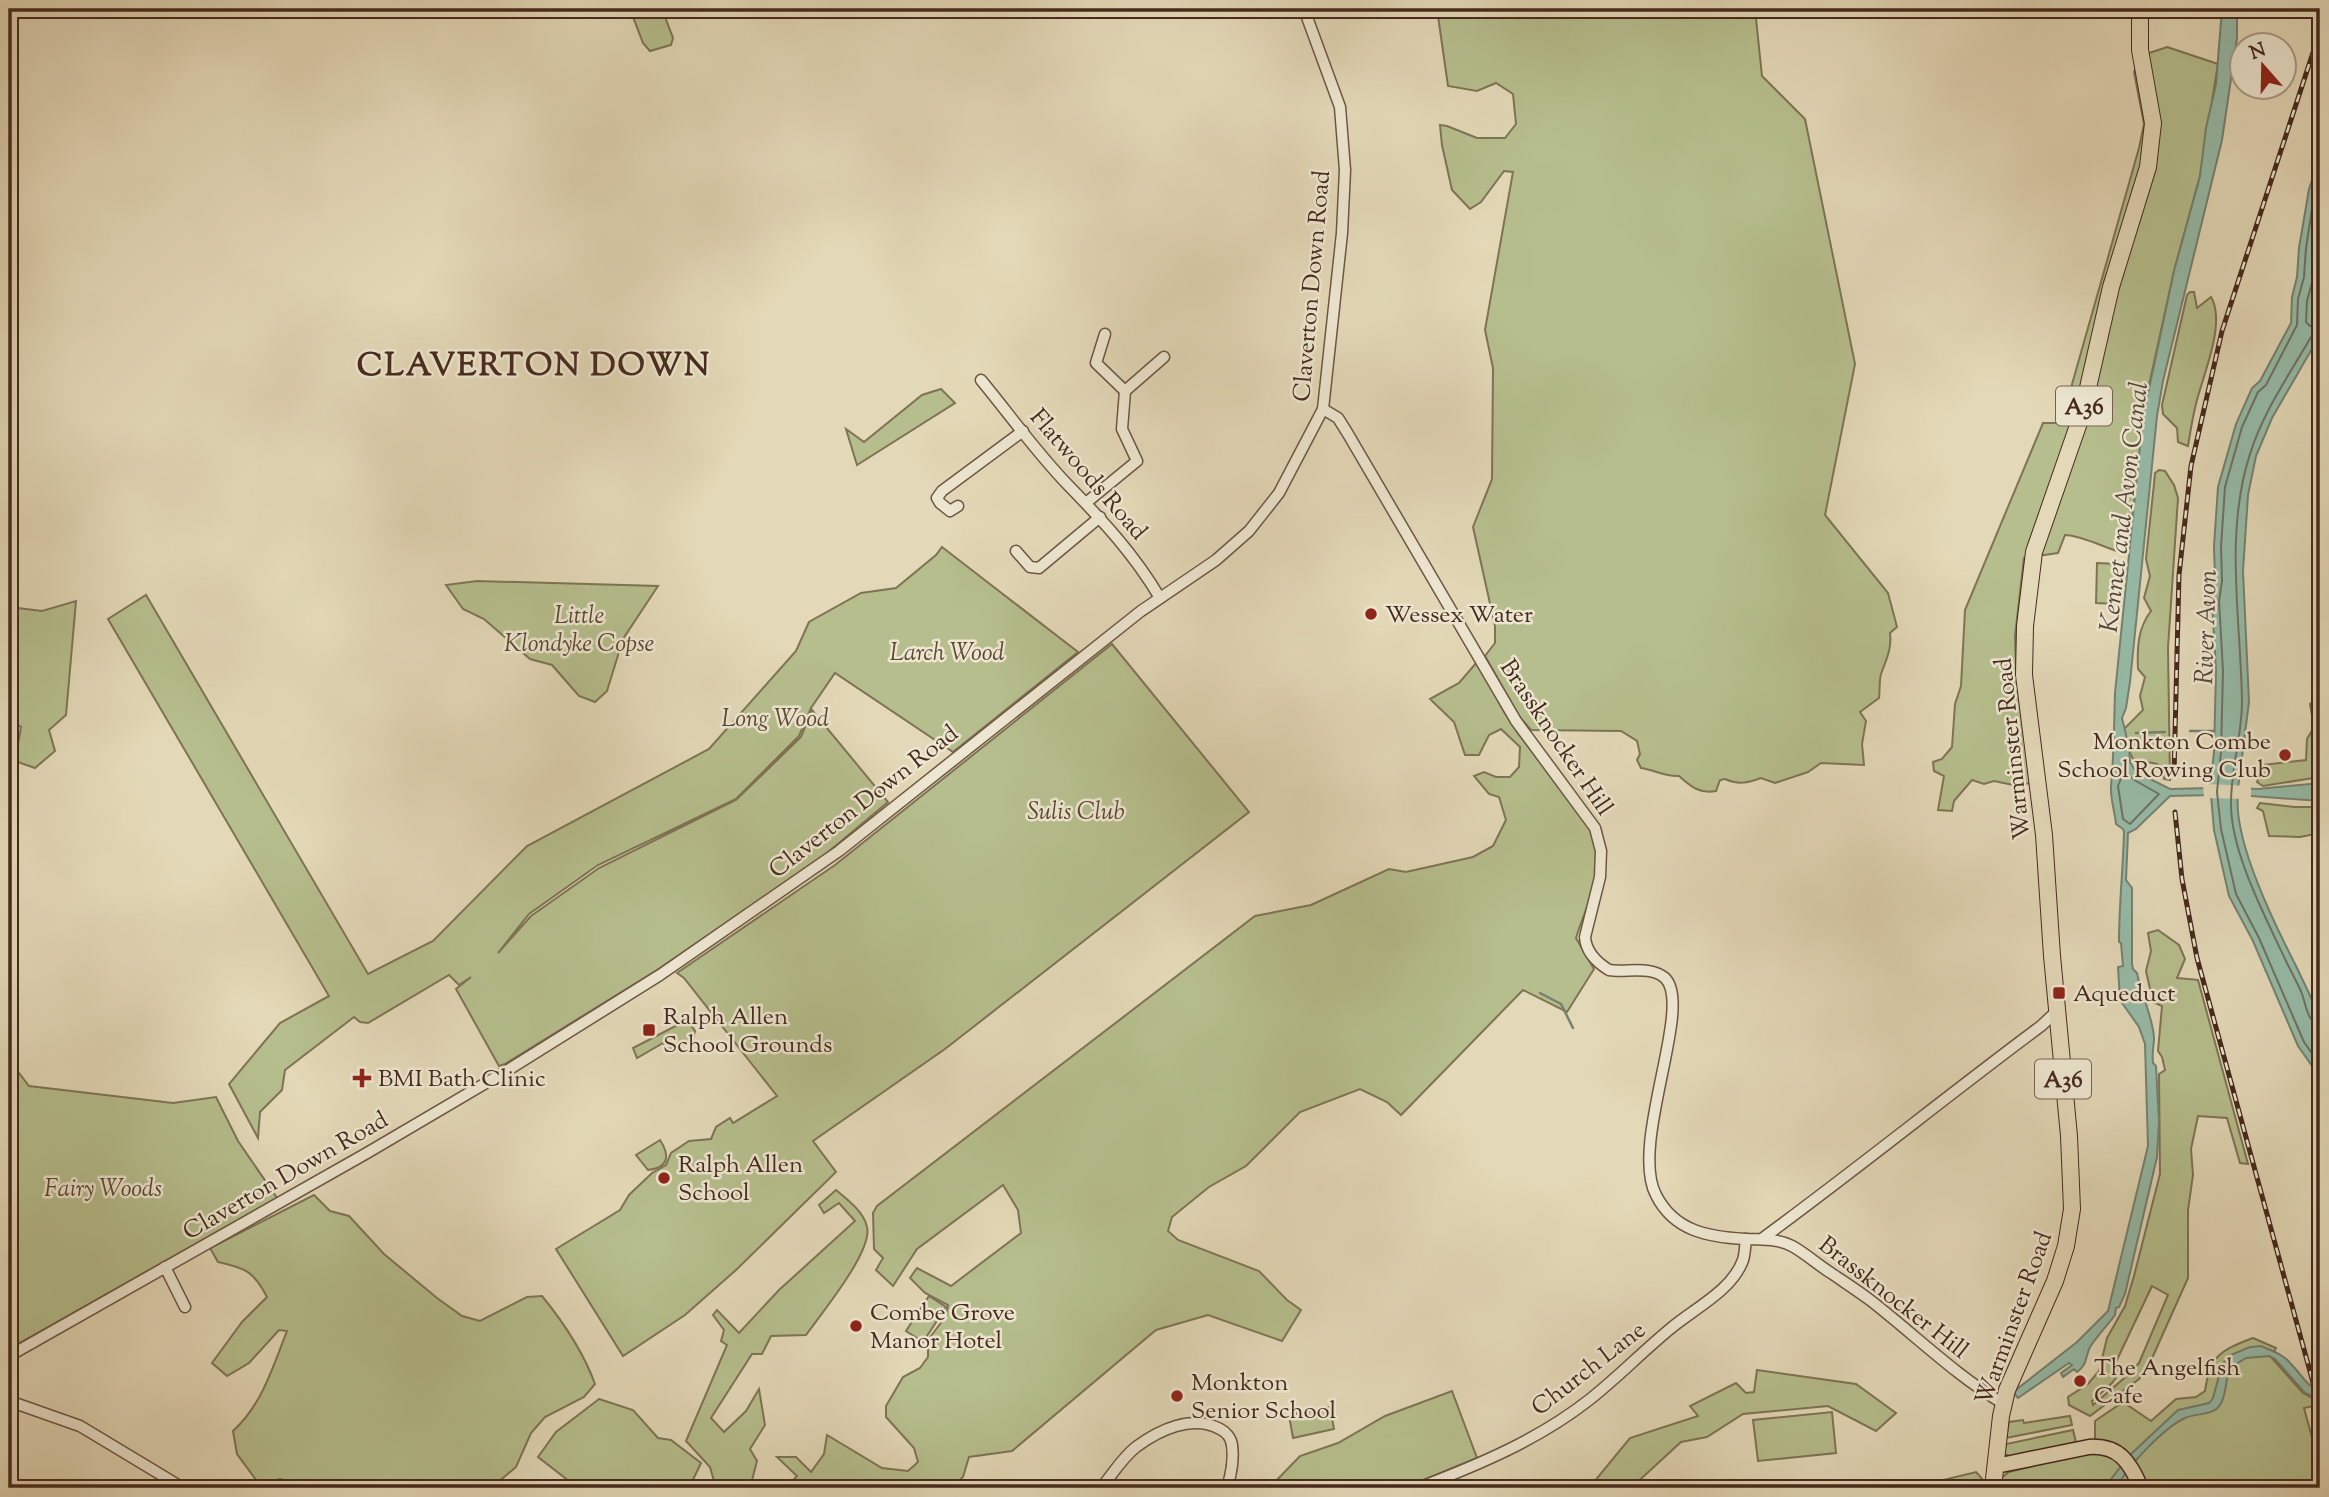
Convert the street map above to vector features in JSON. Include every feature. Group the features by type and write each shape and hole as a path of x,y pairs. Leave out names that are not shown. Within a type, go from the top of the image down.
{"highway":[{"name":"Warminster Road","path":"1993,1488 2002,1397 2055,1281 2071,1221 2069,1136 2045,835 2025,684 2025,626 2034,552 2082,414 2111,287 2148,167 2152,123 2140,50 2140,9"}],"main road":[{"path":"1996,1466 2089,1447 2104,1447 2110,1448 2126,1462 2141,1488"}],"street":[{"name":"Claverton Down Road","path":"9,1356 379,1146 508,1070 660,975 839,850 1160,598 1216,560 1249,531 1279,493 1323,409 1342,233 1345,170 1340,107 1304,9"},
{"path":"1105,334 1096,363 1125,391"},
{"path":"1087,502 1137,461 1122,429 1125,391 1164,357"},
{"name":"Flatwoods Road","path":"981,380 1140,565 1160,598"},
{"name":"Brassknocker Hill","path":"1323,409 1338,418 1516,720 1595,828 1601,851 1600,877 1585,937 1591,955 1609,970 1654,972 1669,984 1672,994 1672,1019 1648,1151 1651,1184 1666,1211 1679,1224 1693,1232 1746,1239 1763,1238 1792,1246 1868,1299 1974,1386 2002,1397"},
{"path":"958,506 950,511 937,498 942,491 1023,431"},
{"path":"1015,552 1030,567 1039,568 1100,517"},
{"path":"1763,1238 1859,1167 2057,1011"},
{"name":"Church Lane","path":"1418,1488 1481,1464 1518,1445 1588,1401 1681,1320 1717,1293 1743,1260 1746,1239"},
{"path":"165,1267 185,1307"},
{"path":"9,1401 80,1426 183,1488"},
{"path":"1101,1488 1121,1460 1150,1438 1187,1422 1202,1422 1225,1432 1232,1444 1231,1474 1227,1488"}],"green space":[{"path":"630,9 662,9 673,38 671,45 650,51 643,43"},
{"path":"1437,9 1755,9 1762,76 1805,119 1855,364 1825,515 1888,593 1897,627 1890,633 1889,649 1880,677 1879,698 1860,712 1866,721 1862,744 1864,765 1821,763 1808,772 1775,783 1761,778 1743,783 1725,779 1720,780 1716,791 1700,790 1679,776 1641,768 1637,760 1640,754 1637,741 1621,731 1531,730 1519,716 1485,656 1495,643 1495,626 1473,527 1492,479 1493,368 1485,330 1513,172 1504,171 1481,202 1470,209 1452,190 1440,125 1477,138 1505,138 1516,124 1513,94 1496,83 1477,91 1448,86"},
{"path":"2167,47 2218,64 2200,176 2174,271 2146,399 2128,554 2065,535 2058,553 2024,558 2015,636 2016,665 2034,783 2013,785 1994,781 1984,784 1972,780 1954,801 1952,811 1938,810 1944,776 1934,771 1933,762 1942,759 1952,747 1955,704 1961,686 1965,610 2043,423 2061,423 2144,124 2134,72 2143,55"},
{"path":"2194,292 2197,308 2211,297 2216,322 2215,336 2195,408 2188,446 2178,442 2177,428 2163,414 2162,405 2187,295"},
{"path":"941,389 955,403 857,465 846,429 864,442 922,395"},
{"path":"2159,470 2165,471 2178,498 2168,648 2170,780 2164,779 2162,769 2157,764 2133,759 2124,740 2123,730 2143,710 2140,696 2145,677 2138,669 2138,645 2143,624 2151,611 2144,598 2150,576 2146,559 2155,473"},
{"path":"942,547 1078,652 953,752 835,673 811,708 799,736 736,799 598,865 529,914 498,953 531,916 599,868 736,800 801,737 812,710 888,802 821,858 657,970 505,1064 499,1066 456,989 471,977 459,985 449,975 368,1023 360,1022 354,1017 285,1070 282,1090 260,1112 258,1138 229,1084 280,1023 329,996 108,619 146,595 368,974 433,941 527,846 709,749 796,651 809,622 861,593 896,588"},
{"path":"2097,563 2118,564 2117,604 2096,603"},
{"name":"Little Klondyke Copse","path":"477,581 658,586 623,639 607,691 595,702 579,696 552,665 530,659 484,619 463,609 446,585"},
{"path":"76,601 66,715 49,730 55,751 35,768 15,761 21,727 9,719 9,607 42,611"},
{"name":"Sulis Club","path":"1112,644 1249,812 945,1049 813,1141 836,1172 736,1270 685,1315 623,1356 556,1249 620,1210 629,1195 652,1173 666,1165 671,1153 689,1141 711,1139 716,1127 730,1118 733,1123 777,1096 684,978 677,973 835,865"},
{"path":"1477,662 1514,727 1575,805 1585,821 1597,851 1595,884 1576,938 1594,969 1567,1012 1523,990 1401,1115 1387,1102 1360,1089 1300,1112 1246,1166 1209,1187 1172,1217 1168,1231 1178,1240 1259,1271 1287,1300 1301,1310 1282,1341 1208,1315 1156,1330 1012,1451 969,1457 963,1477 950,1488 786,1488 797,1476 777,1457 796,1457 811,1472 824,1454 827,1435 882,1468 908,1471 918,1462 914,1448 886,1417 886,1406 903,1377 920,1368 928,1357 928,1340 946,1316 948,1305 925,1293 910,1278 917,1268 951,1286 1021,1233 1018,1210 1003,1185 917,1249 893,1286 876,1270 883,1258 874,1249 873,1213 877,1206 1255,916 1311,905 1389,869 1406,872 1473,857 1493,846 1506,820 1499,797 1489,794 1474,776 1484,772 1496,777 1510,777 1519,767 1520,747 1501,729 1489,735 1479,755 1465,755 1454,722 1430,699 1459,683"},
{"path":"2320,695 2320,777 2263,786 2257,782 2263,765 2306,760 2307,739 2314,727 2310,704"},
{"path":"2260,803 2320,807 2320,833 2300,837 2269,836 2263,811 2257,808"},
{"path":"2158,930 2179,945 2185,959 2177,978 2198,980 2248,1164 2240,1163 2227,1118 2198,1116 2191,1149 2193,1175 2188,1210 2188,1278 2149,1365 2139,1379 2090,1416 2069,1405 2068,1397 2088,1384 2099,1371 2107,1338 2125,1306 2160,1174 2159,1074 2165,1070 2158,1051 2162,1006 2153,1002 2146,971 2151,951 2148,933","holes":["2152,1286 2168,1295 2139,1363 2093,1405 2092,1401 2122,1370 2115,1364"]},
{"path":"687,1020 695,1031 693,1039 668,1050 663,1043 637,1058 633,1048"},
{"name":"Fairy Woods","path":"9,1060 29,1086 173,1103 216,1097 238,1141 277,1198 9,1349"},
{"path":"660,1140 666,1160 660,1167 648,1170 636,1155"},
{"path":"836,1190 855,1206 865,1221 867,1238 862,1251 844,1282 806,1335 771,1336 762,1354 752,1354 711,1418 724,1432 746,1411 759,1389 765,1425 750,1449 757,1461 750,1488 716,1488 710,1467 686,1441 727,1345 721,1341 724,1330 713,1315 717,1310 739,1333 779,1290 855,1221 839,1203 824,1213 819,1205"},
{"path":"314,1195 330,1211 349,1216 384,1254 462,1316 480,1321 527,1297 542,1296 572,1338 595,1384 584,1397 545,1417 531,1433 516,1467 491,1488 323,1488 280,1479 259,1484 237,1454 233,1431 259,1397 287,1331 279,1330 249,1363 227,1376 212,1363 242,1322 267,1297 248,1272 218,1262 210,1248"},
{"path":"929,1296 946,1307 923,1342 906,1331"},
{"path":"2253,1338 2276,1348 2271,1357 2303,1393 2312,1398 2314,1406 2304,1408 2320,1467 2320,1488 2144,1488 2135,1467 2095,1441 2095,1421 2123,1402 2151,1421 2176,1399 2196,1397 2205,1391 2210,1369 2219,1356 2233,1346"},
{"path":"1757,1370 1856,1384 1896,1413 1876,1431 1828,1406 1743,1414 1707,1437 1681,1442 1631,1488 1589,1488 1630,1438 1698,1416 1690,1406 1736,1383 1746,1393 1754,1392"},
{"path":"1452,1391 1477,1458 1404,1488 1269,1488 1300,1456 1338,1443 1385,1416"},
{"path":"599,1399 633,1410 658,1438 671,1440 701,1463 689,1488 578,1488 538,1457 556,1432"},
{"path":"1330,1407 1334,1429 1293,1438 1289,1415"},
{"path":"1832,1412 1836,1453 1758,1461 1753,1420"},
{"path":"2070,1416 2072,1425 2006,1438 2009,1422 2023,1420 2024,1423"},
{"path":"2073,1430 2076,1442 2012,1457 2004,1454 2006,1444"},
{"path":"2093,1451 2114,1459 2136,1488 1997,1488 2000,1479 2009,1472"},
{"path":"1976,1472 1985,1482 1984,1488 1917,1488 1918,1486"}],"water":[{"path":"2222,9 2237,9 2237,32 2228,32 2228,99 2222,140 2163,381 2157,416 2130,682 2122,718 2130,762 2136,772 2170,789 2210,788 2214,752 2216,671 2212,601 2218,487 2236,424 2252,388 2260,381 2291,323 2292,297 2309,189 2320,158 2320,335 2272,418 2256,456 2248,495 2243,571 2249,702 2238,788 2258,789 2320,783 2320,801 2238,795 2238,814 2242,836 2258,883 2318,1016 2322,1036 2320,1077 2298,1046 2253,941 2229,896 2214,830 2211,795 2170,796 2136,829 2128,833 2126,880 2132,888 2132,964 2154,1033 2153,1063 2156,1066 2159,1121 2157,1157 2125,1294 2116,1308 2115,1315 2090,1347 2081,1369 2077,1372 2074,1369 2063,1377 2061,1373 2072,1365 2069,1363 2018,1398 2014,1393 2017,1389 2077,1342 2108,1311 2148,1146 2145,1044 2139,1027 2120,1000 2118,967 2123,966 2119,942 2124,832 2116,824 2111,791 2115,693 2143,417 2174,271 2200,176 2206,128 2216,84"},
{"path":"2261,1346 2288,1361 2320,1392 2320,1399 2305,1393 2275,1359 2269,1356 2246,1358 2230,1368 2224,1397 2217,1409 2189,1416 2177,1423 2137,1459 2117,1488 2104,1488 2130,1455 2178,1410 2209,1403 2213,1398 2222,1365 2228,1356 2250,1347"}],"pier":[{"path":"2203,785 2251,786 2251,799 2204,798"}],"waterway":[{"path":"2190,731 2214,731"},
{"path":"2136,733 2165,732"},
{"path":"1540,993 1561,1004 1573,1028"}],"railway":[{"path":"2174,774 2179,575 2191,466 2222,331 2320,31"},
{"path":"2175,812 2182,879 2197,958 2320,1408"}],"place":[{"name":"Wessex Water","path":"1371,614"},
{"name":"Monkton Combe School Rowing Club","path":"2285,755"},
{"name":"Aqueduct","path":"2059,993"},
{"name":"Ralph Allen School Grounds","path":"649,1030"},
{"name":"BMI Bath Clinic","path":"362,1078"},
{"name":"Ralph Allen School","path":"664,1178"},
{"name":"Combe Grove Manor Hotel","path":"856,1326"},
{"name":"The Angelfish Cafe","path":"2080,1381"},
{"name":"Monkton Senior School","path":"1177,1396"}],"district":[{"name":"CLAVERTON DOWN","path":"534,364"}],"water label":[{"name":"Kennet and Avon Canal","path":"2123,507"},
{"name":"River Avon","path":"2205,627"}],"park label":[{"name":"Larch Wood","path":"947,652"},
{"name":"Long Wood","path":"775,718"}]}
